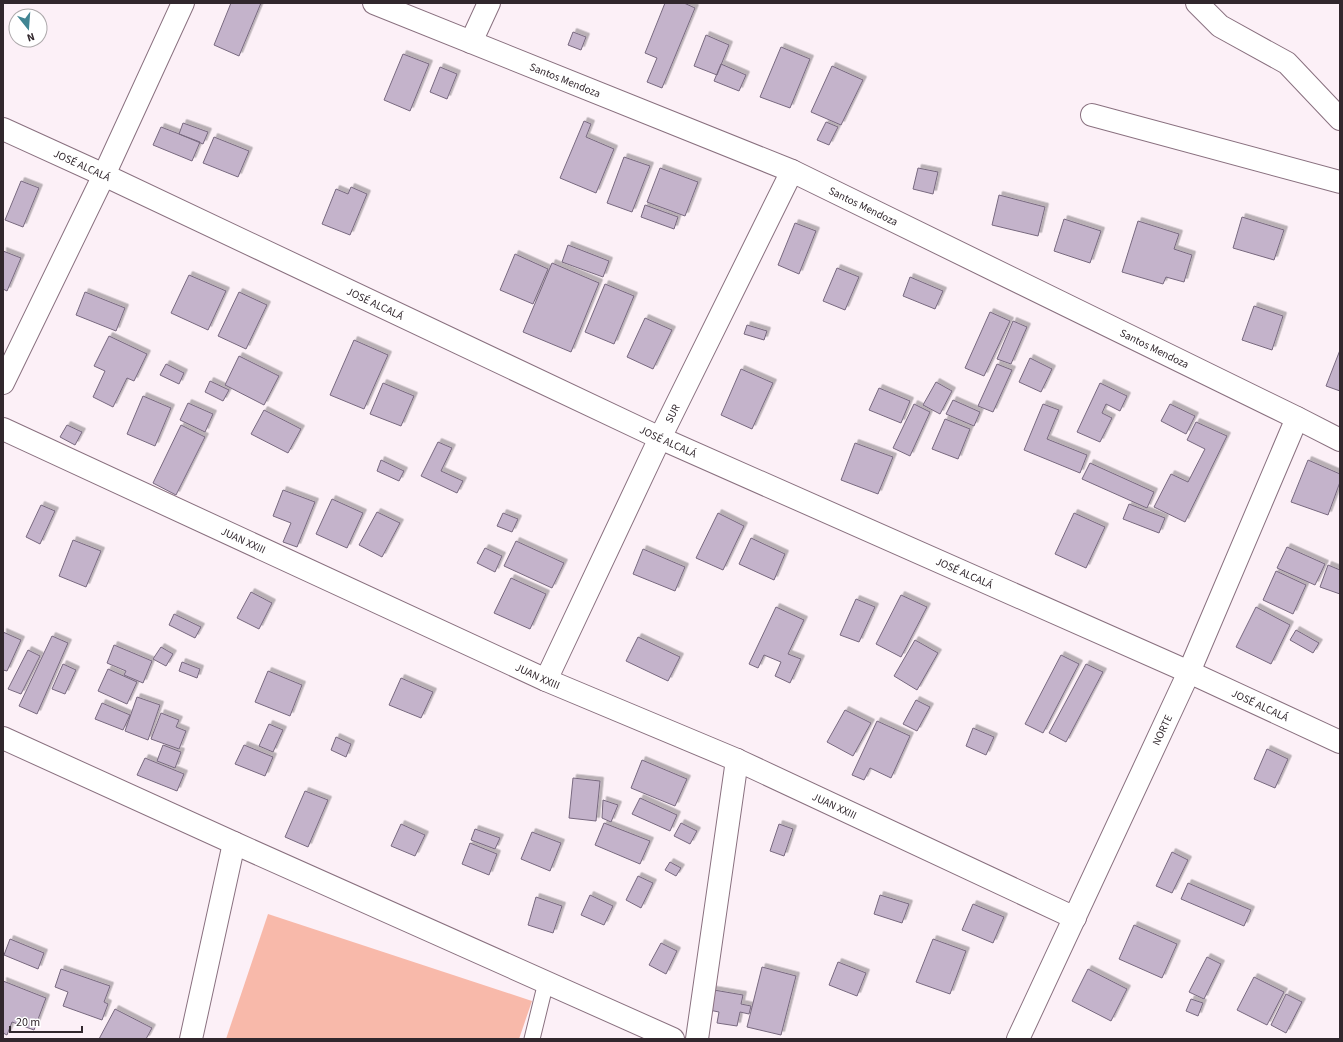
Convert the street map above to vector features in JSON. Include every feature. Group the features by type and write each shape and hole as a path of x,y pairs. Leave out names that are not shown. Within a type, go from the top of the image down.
{"street":[{"path":"3,383 104,175 183,3"},
{"name":"Santos Mendoza","path":"374,3 792,171 1298,418 1340,440"},
{"path":"472,42 489,3"},
{"path":"1197,3 1220,26 1287,63 1340,119"},
{"path":"1092,115 1340,182"},
{"name":"JOSÉ ALCALÁ","path":"3,129 104,175 660,438 1189,672 1340,742"},
{"name":"SUR","path":"546,680 660,438 792,171"},
{"name":"NORTE","path":"1018,1039 1189,672 1298,418"},
{"name":"JUAN XXIII","path":"3,429 546,680 737,760 1075,918"},
{"path":"3,738 673,1039"},
{"path":"697,1039 737,760"},
{"path":"191,1039 234,843"}],"lane":[{"path":"532,1039 546,982"}],"shaded area":[{"path":"268,914 532,1001 519,1039 226,1039"}],"building":[{"path":"231,3 261,3 239,56 214,45"},
{"path":"665,3 684,3 695,8 662,88 647,82 657,58 645,53"},
{"path":"573,32 586,37 581,50 568,45"},
{"path":"706,35 729,45 717,75 694,66"},
{"path":"781,47 810,59 790,108 760,97"},
{"path":"403,54 429,64 410,111 384,100"},
{"path":"721,64 746,75 739,91 714,81"},
{"path":"832,66 863,80 841,125 811,112"},
{"path":"440,67 457,74 447,99 430,92"},
{"path":"584,121 591,124 586,137 614,149 596,193 560,178"},
{"path":"826,122 838,127 829,145 817,140"},
{"path":"183,123 208,132 203,144 179,134"},
{"path":"161,127 200,142 192,161 153,145"},
{"path":"214,137 249,151 238,177 203,163"},
{"path":"624,157 650,166 632,212 607,203"},
{"path":"660,168 698,182 685,216 647,202"},
{"path":"918,168 938,172 933,194 913,189"},
{"path":"21,181 39,188 23,227 5,220"},
{"path":"351,187 367,194 350,235 322,224 336,189 348,194"},
{"path":"999,195 1045,207 1038,236 992,225"},
{"path":"645,205 678,217 674,229 641,217"},
{"path":"1242,217 1284,230 1274,260 1233,248"},
{"path":"1064,219 1101,231 1090,263 1054,251"},
{"path":"1138,221 1179,234 1174,249 1192,255 1184,282 1166,277 1163,284 1122,272"},
{"path":"795,223 816,231 799,274 778,265"},
{"path":"568,245 609,261 603,277 562,262"},
{"path":"3,251 21,258 7,291 3,289"},
{"path":"515,254 548,269 533,304 500,290"},
{"path":"552,263 599,283 571,352 523,332"},
{"path":"837,268 859,277 845,310 823,301"},
{"path":"189,275 226,291 208,330 171,313"},
{"path":"910,277 943,291 935,309 903,296"},
{"path":"605,284 634,296 614,344 585,332"},
{"path":"85,292 125,308 116,331 76,315"},
{"path":"239,292 267,305 246,349 218,336"},
{"path":"1254,306 1283,316 1272,350 1242,340"},
{"path":"990,312 1010,321 984,376 965,368"},
{"path":"645,318 672,330 653,369 627,357"},
{"path":"1013,321 1027,327 1011,364 997,359"},
{"path":"747,325 767,331 764,340 744,334"},
{"path":"109,336 147,354 134,381 127,378 113,407 93,397 105,371 94,366"},
{"path":"354,340 388,355 364,409 330,395"},
{"path":"1340,350 1340,391 1326,386"},
{"path":"239,356 279,376 264,405 225,385"},
{"path":"1030,358 1052,369 1041,392 1019,382"},
{"path":"166,364 184,373 179,384 160,375"},
{"path":"997,364 1012,370 993,412 978,406"},
{"path":"741,369 773,383 752,429 721,415"},
{"path":"210,381 229,390 223,401 205,392"},
{"path":"936,382 952,391 940,414 923,405"},
{"path":"383,383 414,396 401,426 370,414"},
{"path":"1100,383 1127,396 1120,411 1106,404 1102,413 1112,418 1100,442 1077,432"},
{"path":"879,388 910,401 901,423 869,410"},
{"path":"143,396 171,408 155,446 127,434"},
{"path":"953,400 980,412 974,426 946,414"},
{"path":"188,403 213,414 205,432 180,420"},
{"path":"914,404 930,412 910,456 893,448"},
{"path":"1043,404 1059,410 1047,439 1087,455 1080,473 1024,450"},
{"path":"1170,404 1195,416 1186,434 1161,421"},
{"path":"264,410 301,429 288,453 251,434"},
{"path":"945,419 970,429 958,459 932,449"},
{"path":"1196,422 1227,436 1185,522 1154,507 1171,474 1188,482 1205,449 1187,440"},
{"path":"67,425 82,432 75,445 60,437"},
{"path":"181,425 205,437 176,495 153,483"},
{"path":"438,442 452,448 441,471 463,481 457,493 421,476"},
{"path":"855,443 893,457 878,494 841,480"},
{"path":"381,460 404,471 399,481 377,471"},
{"path":"1308,460 1340,474 1340,482 1328,515 1291,502"},
{"path":"1090,463 1154,492 1147,508 1082,479"},
{"path":"283,490 315,502 297,547 283,542 291,523 273,516"},
{"path":"332,499 363,513 347,548 316,534"},
{"path":"1129,504 1165,518 1159,533 1123,519"},
{"path":"41,505 55,511 40,544 26,537"},
{"path":"377,512 400,523 382,557 359,545"},
{"path":"503,513 518,519 512,532 497,526"},
{"path":"718,513 744,526 723,570 696,558"},
{"path":"1074,513 1105,527 1086,568 1055,554"},
{"path":"751,538 785,554 774,580 739,564"},
{"path":"73,540 101,551 86,587 59,576"},
{"path":"516,541 564,563 552,588 504,566"},
{"path":"1287,547 1325,564 1315,585 1277,568"},
{"path":"485,548 502,556 495,572 477,563"},
{"path":"643,549 685,567 675,591 633,574"},
{"path":"1328,565 1340,570 1340,594 1320,587"},
{"path":"1276,571 1306,585 1293,614 1263,600"},
{"path":"511,578 546,594 530,629 494,613"},
{"path":"251,592 272,603 259,629 237,618"},
{"path":"901,595 927,607 901,657 876,644"},
{"path":"856,599 875,607 859,642 840,635"},
{"path":"776,607 804,620 788,654 801,659 790,683 775,676 781,662 764,655 758,668 749,664"},
{"path":"1256,607 1290,625 1271,664 1236,647"},
{"path":"174,614 201,627 195,638 169,625"},
{"path":"1296,630 1319,643 1313,653 1290,640"},
{"path":"3,632 21,640 7,671 3,670"},
{"path":"52,636 68,643 37,714 19,706"},
{"path":"638,637 680,657 668,681 626,661"},
{"path":"915,640 938,653 917,690 894,676"},
{"path":"114,645 152,661 143,683 124,675 126,671 107,663"},
{"path":"161,647 173,654 166,666 153,659"},
{"path":"28,650 40,656 21,694 8,689"},
{"path":"1061,655 1079,664 1043,733 1025,724"},
{"path":"182,662 200,669 197,678 179,671"},
{"path":"63,664 76,670 65,694 52,689"},
{"path":"1086,664 1103,672 1066,742 1049,733"},
{"path":"108,669 137,682 127,704 98,691"},
{"path":"268,671 302,685 290,716 255,702"},
{"path":"401,678 433,692 421,718 389,705"},
{"path":"137,697 160,705 148,740 125,731"},
{"path":"916,700 930,707 917,731 903,724"},
{"path":"102,703 130,715 123,730 95,719"},
{"path":"845,710 871,723 853,756 827,742"},
{"path":"161,713 179,720 176,727 186,731 179,749 151,739"},
{"path":"877,721 910,736 891,778 870,768 864,780 852,775"},
{"path":"269,724 283,730 273,752 259,746"},
{"path":"973,728 994,737 986,755 966,746"},
{"path":"336,737 351,744 346,757 331,750"},
{"path":"163,745 181,752 175,768 157,761"},
{"path":"244,745 273,757 265,776 235,764"},
{"path":"1267,749 1288,759 1275,788 1254,779"},
{"path":"145,758 184,774 177,791 137,775"},
{"path":"642,760 687,779 675,806 631,788"},
{"path":"573,778 600,781 596,821 569,818"},
{"path":"305,791 328,800 308,847 285,837"},
{"path":"640,798 677,815 670,831 632,814"},
{"path":"603,800 618,805 611,822 602,818"},
{"path":"604,823 650,841 640,864 595,845"},
{"path":"681,823 697,831 690,844 674,836"},
{"path":"401,824 425,835 415,856 391,846"},
{"path":"779,824 793,829 784,856 770,851"},
{"path":"475,829 500,838 495,849 471,840"},
{"path":"532,832 561,843 550,871 521,859"},
{"path":"470,843 497,854 489,875 462,864"},
{"path":"1172,852 1188,860 1172,893 1156,886"},
{"path":"670,862 681,868 676,876 665,870"},
{"path":"638,876 653,883 641,908 626,900"},
{"path":"1188,883 1251,910 1244,926 1181,899"},
{"path":"590,895 613,906 604,925 581,915"},
{"path":"880,895 909,904 902,923 874,914"},
{"path":"536,897 562,906 553,933 528,925"},
{"path":"973,904 1004,917 993,943 962,930"},
{"path":"1134,925 1177,944 1162,978 1119,959"},
{"path":"10,939 44,953 38,969 4,955"},
{"path":"933,939 966,951 950,994 916,982"},
{"path":"661,943 677,951 666,974 649,965"},
{"path":"1207,957 1221,964 1204,999 1189,992"},
{"path":"838,962 866,973 857,996 829,985"},
{"path":"762,967 796,976 781,1035 747,1027"},
{"path":"61,969 110,986 104,1002 108,1004 102,1020 63,1006 68,992 55,987"},
{"path":"1088,969 1127,989 1111,1021 1072,1001"},
{"path":"1254,977 1284,992 1267,1025 1237,1010"},
{"path":"3,981 46,998 34,1030 12,1022 7,1035 3,1033"},
{"path":"708,989 743,995 741,1004 751,1006 749,1014 740,1012 737,1026 717,1023 719,1012 704,1009"},
{"path":"1286,994 1302,1002 1286,1033 1271,1025"},
{"path":"1191,999 1203,1003 1198,1016 1186,1011"},
{"path":"115,1009 152,1028 146,1039 99,1039"}]}
